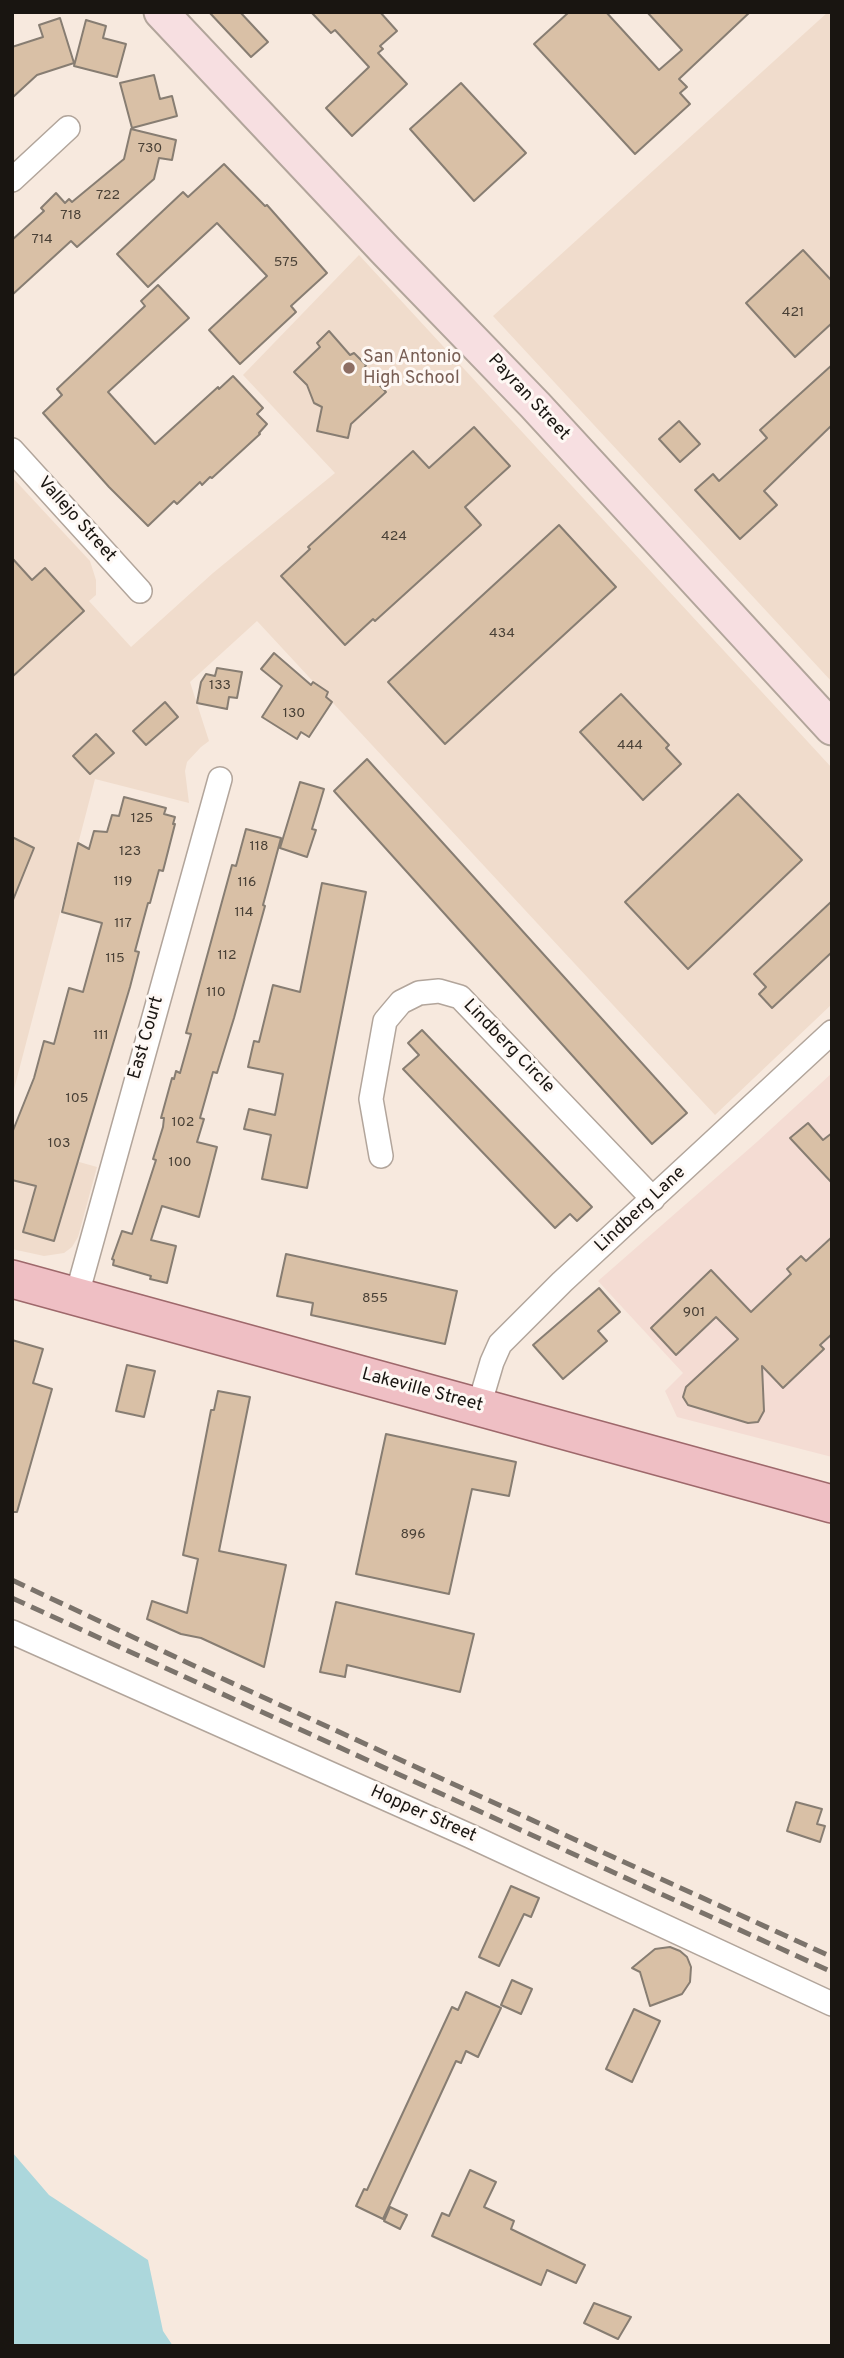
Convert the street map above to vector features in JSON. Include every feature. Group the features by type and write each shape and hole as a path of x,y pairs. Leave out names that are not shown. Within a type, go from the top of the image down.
{"main road":[{"name":"Payran Street","path":"161,12 535,405 832,728"},
{"name":"Lakeville Street","path":"12,1279 832,1504"}],"street":[{"path":"12,180 68,128"},
{"name":"Vallejo Street","path":"12,450 140,591"},
{"name":"East Court","path":"76,1298 219,779"},
{"name":"Lindberg Circle","path":"381,1156 371,1099 385,1021 401,1002 419,993 439,991 460,997 653,1199"},
{"name":"Lindberg Lane","path":"479,1406 500,1344 562,1282 832,1031"},
{"name":"Hopper Street","path":"12,1632 481,1841 832,2004"}],"shaded area":[{"path":"828,12 832,12 832,682 493,316"},
{"path":"359,255 832,768 832,1004 715,1115 257,621 190,682 209,741 187,762 185,771 189,803 95,779 12,1097 12,477 90,561 96,580 96,595 89,601 131,647 213,573 335,473 243,375"},
{"path":"832,1073 832,1457 677,1417 665,1391 683,1373 598,1281"},
{"path":"12,1143 97,1167 78,1237 64,1253 44,1256 12,1249"}],"water":[{"path":"12,2152 49,2195 148,2260 163,2331 173,2346 12,2346"}],"building":[{"path":"209,12 240,12 268,42 251,57"},
{"path":"311,12 380,12 397,31 380,46 383,49 378,53 407,84 352,136 326,108 369,67 335,30 331,33"},
{"path":"569,12 606,12 659,70 682,50 647,12 750,12 679,79 687,87 680,93 690,104 635,154 534,44"},
{"path":"60,18 74,63 37,75 12,98 12,47 43,37 39,25"},
{"path":"86,20 106,26 103,38 126,44 117,77 74,66"},
{"path":"154,75 160,99 172,96 177,116 132,128 120,83"},
{"path":"461,83 526,153 474,201 410,129"},
{"path":"131,129 176,140 172,160 159,158 154,179 77,247 71,241 12,295 12,240 44,211 41,208 56,193 65,203 69,199 72,202 124,159"},
{"path":"224,164 265,206 267,205 327,273 291,306 296,312 240,364 209,330 267,276 217,223 148,287 117,254 183,192 188,197"},
{"path":"803,250 832,281 832,323 795,357 746,303"},
{"path":"158,285 189,318 108,392 155,444 233,376 263,408 257,414 267,424 260,434 212,478 202,485 200,482 177,504 174,501 148,526 43,413 62,395 57,389 145,306 141,301"},
{"path":"329,331 350,355 354,353 366,365 364,369 386,392 351,424 348,438 317,431 322,407 314,403 307,385 294,372 320,347 317,343"},
{"path":"832,365 832,425 764,491 777,505 740,539 695,490 713,474 719,481 767,438 760,430"},
{"path":"679,421 700,444 680,462 659,439"},
{"path":"474,427 510,466 465,507 481,525 345,645 281,576 310,549 308,547 413,451 429,468"},
{"path":"559,525 616,587 445,744 388,682"},
{"path":"12,558 32,580 45,568 84,611 12,677"},
{"path":"274,653 311,685 313,682 328,692 326,697 332,702 309,737 301,732 297,739 262,717 282,686 261,669"},
{"path":"217,668 242,672 237,698 229,697 227,709 197,703 201,682 206,674 215,676"},
{"path":"621,694 669,745 666,748 681,764 643,800 580,732"},
{"path":"165,702 178,717 146,745 133,731"},
{"path":"96,734 114,753 90,774 73,756"},
{"path":"367,759 687,1113 652,1144 334,791"},
{"path":"300,782 324,789 312,829 316,830 307,857 280,848"},
{"path":"738,794 802,860 688,969 625,902"},
{"path":"124,797 166,808 164,814 175,817 175,824 163,871 159,870 148,903 135,951 139,952 130,987 54,1241 23,1232 36,1186 12,1180 12,1133 34,1078 44,1041 54,1044 69,988 83,992 102,923 62,912 78,843 89,849 94,831 107,832 112,815 119,816"},
{"path":"246,829 281,838 234,1018 217,1073 213,1072 200,1118 204,1119 197,1142 217,1147 199,1217 162,1206 151,1240 176,1246 167,1283 113,1265 112,1259 122,1231 132,1234 156,1160 153,1159 163,1127 164,1118 161,1118 172,1078 174,1079 176,1071 180,1073 191,1034 186,1033 232,865 236,866"},
{"path":"12,837 34,848 13,900 12,900"},
{"path":"322,883 366,892 307,1188 262,1179 271,1135 244,1129 249,1109 275,1115 283,1074 248,1067 254,1041 259,1042 273,985 300,992"},
{"path":"832,901 832,952 772,1008 759,994 766,987 754,974"},
{"path":"422,1030 592,1207 577,1221 570,1214 555,1228 403,1069 419,1055 408,1043"},
{"path":"808,1123 823,1140 832,1133 832,1183 790,1138"},
{"path":"832,1237 832,1334 820,1345 824,1349 783,1388 762,1366 764,1411 758,1422 748,1423 688,1405 683,1397 686,1387 738,1339 716,1317 676,1355 651,1328 711,1270 751,1312 791,1274 787,1269 801,1256 806,1261"},
{"path":"286,1254 457,1291 445,1344 311,1315 313,1303 277,1296"},
{"path":"599,1288 620,1312 598,1331 607,1341 563,1379 533,1345"},
{"path":"12,1340 43,1349 33,1383 52,1389 17,1512 12,1512"},
{"path":"127,1365 155,1371 144,1417 116,1411"},
{"path":"218,1391 250,1397 219,1551 286,1565 264,1667 201,1638 181,1634 147,1619 152,1601 187,1613 198,1559 183,1555 211,1410 214,1410"},
{"path":"386,1434 516,1462 509,1496 472,1489 449,1594 356,1574"},
{"path":"336,1602 474,1634 460,1692 347,1665 345,1677 320,1672"},
{"path":"796,1802 822,1809 817,1824 825,1826 820,1842 787,1831"},
{"path":"511,1886 539,1898 531,1917 524,1914 499,1966 479,1957"},
{"path":"670,1947 687,1957 691,1967 690,1982 682,1994 650,2006 640,1972 632,1968 655,1949"},
{"path":"512,1980 532,1989 521,2014 501,2005"},
{"path":"466,1992 501,2008 478,2057 466,2051 461,2063 456,2061 383,2219 356,2206 364,2189 367,2190 452,2007 458,2010"},
{"path":"634,2009 660,2021 632,2082 606,2069"},
{"path":"470,2170 496,2182 484,2207 514,2221 511,2229 585,2265 576,2283 547,2270 541,2285 432,2236 442,2213 449,2216"},
{"path":"390,2207 407,2215 400,2229 384,2221"},
{"path":"594,2303 631,2317 618,2339 584,2323"}],"railway":[{"path":"12,1580 832,1957"},
{"path":"12,1598 832,1972"}],"place":[{"name":"San Antonio High School","path":"349,368"}]}
